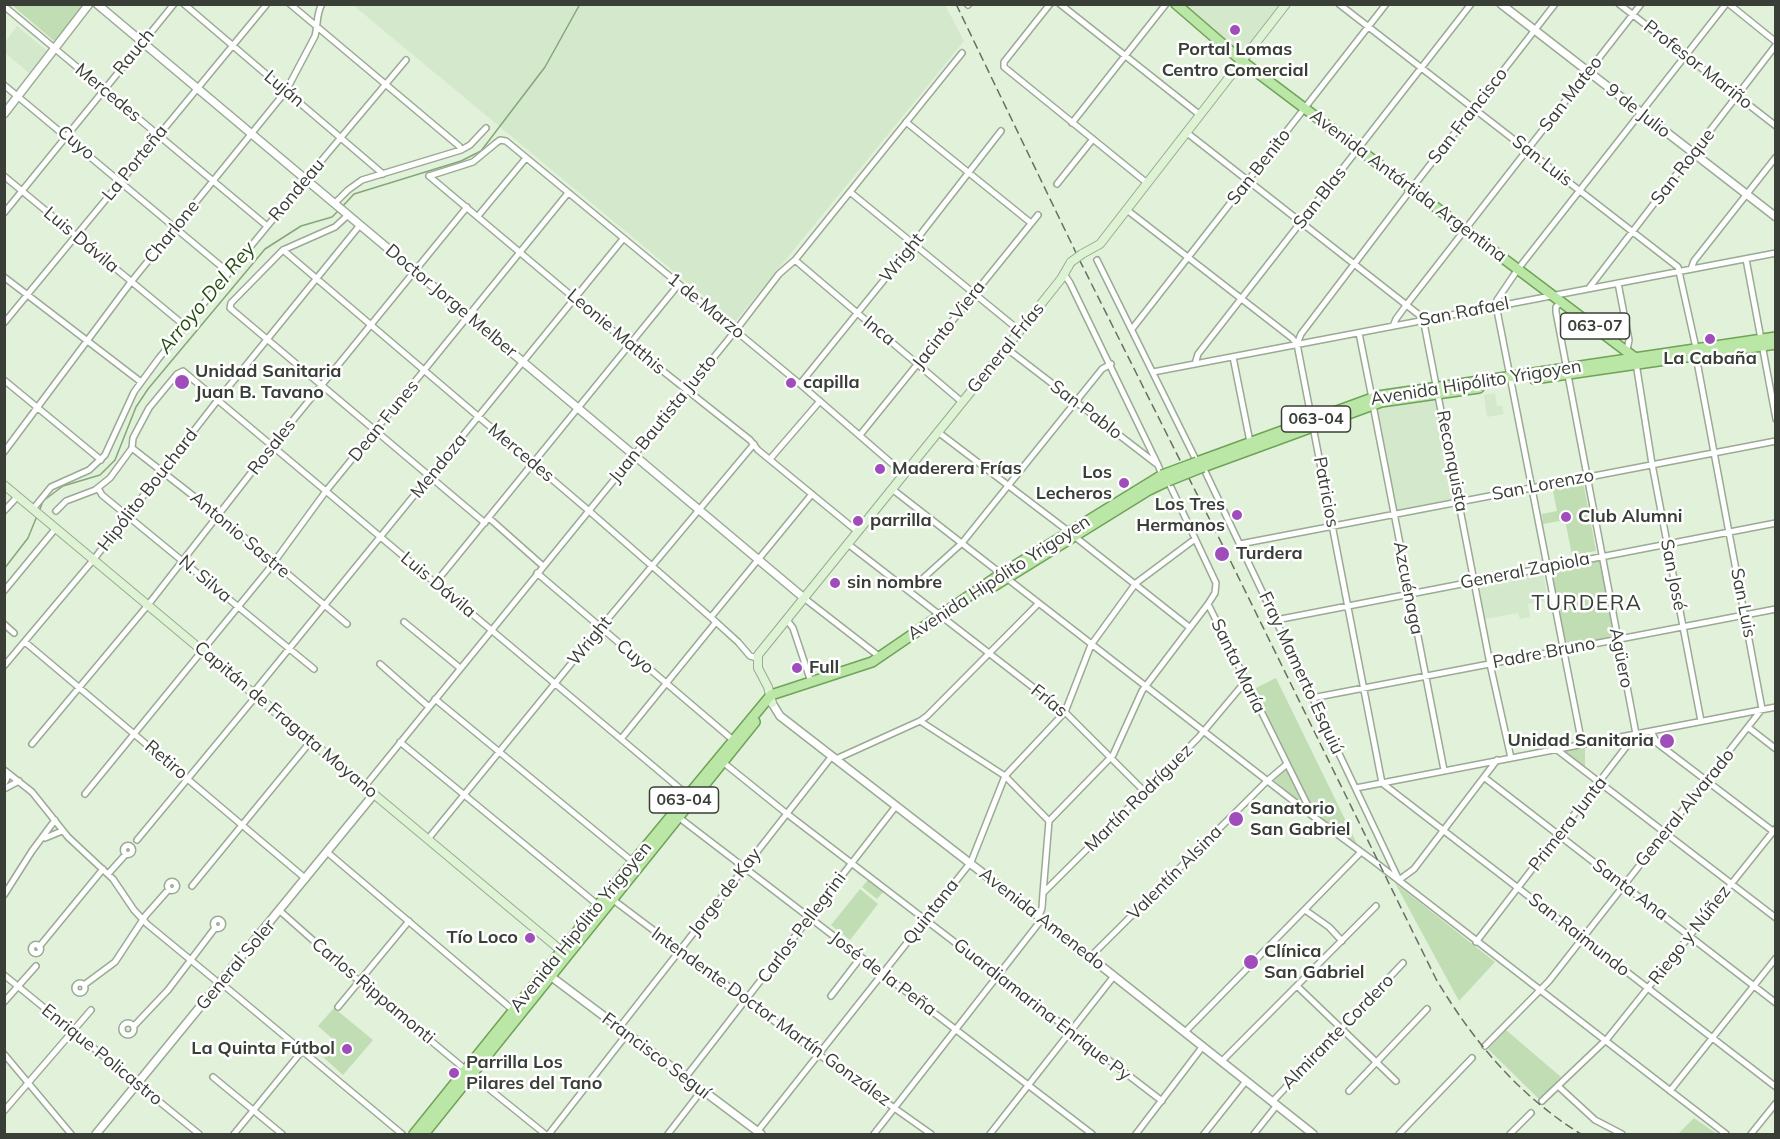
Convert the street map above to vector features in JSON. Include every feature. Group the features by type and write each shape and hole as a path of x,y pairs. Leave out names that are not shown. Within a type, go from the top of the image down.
{"main road":[{"name":"Avenida Antártida Argentina","path":"1176,4 1242,61 1627,350 1638,362"},
{"name":"General Frías","path":"757,658 1006,348 1071,262 1097,247 1127,210 1286,4"},
{"name":"Avenida Hipólito Yrigoyen","path":"690,798 724,763 771,700 874,666 1004,576 1165,478 1373,401 1386,401 1438,391 1760,343 1776,337"},
{"name":"Avenida Hipólito Yrigoyen","path":"1760,343 1776,345"},
{"name":"Avenida Hipólito Yrigoyen","path":"1200,465 1250,442 1313,424"},
{"name":"Capitán de Fragata Moyano","path":"4,485 564,954"},
{"name":"Avenida Hipólito Yrigoyen","path":"424,1134 514,1011 612,899 733,740 771,700 781,691 861,667 943,617"},
{"path":"757,658 758,668 768,687 771,700"},
{"name":"Avenida Hipólito Yrigoyen","path":"564,954 598,905 676,815"},
{"name":"Avenida Hipólito Yrigoyen","path":"414,1134 469,1072 547,974"}],"street":[{"path":"4,114 89,4"},
{"name":"Doctor Jorge Melber","path":"97,4 804,598"},
{"name":"Rauch","path":"4,213 174,4"},
{"name":"Luján","path":"184,4 383,174"},
{"name":"La Porteña","path":"4,323 267,4"},
{"path":"290,4 461,150"},
{"name":"Charlone","path":"4,452 131,282 286,91 318,27 318,13 322,4"},
{"path":"1050,4 1004,62 1004,67 1147,183"},
{"path":"1060,4 1200,116"},
{"path":"1072,123 1166,4"},
{"name":"San Luis","path":"1339,4 1632,233 1676,264 1681,271 1762,709"},
{"name":"San Benito","path":"1132,329 1386,4"},
{"name":"San Blas","path":"1195,364 1198,354 1471,4"},
{"name":"9 de Julio","path":"1501,4 1776,217"},
{"name":"San Francisco","path":"1297,344 1301,334 1354,263 1555,4"},
{"name":"Profesor Mariño","path":"1619,4 1776,126"},
{"name":"San Mateo","path":"1393,326 1407,304 1641,4"},
{"path":"1582,744 1496,305 1498,297 1685,54 1727,4 1776,44"},
{"name":"Mercedes","path":"4,6 267,226"},
{"name":"San Roque","path":"1589,288 1776,44"},
{"name":"Juan Bautista Justo","path":"365,786 779,274 795,260 962,53"},
{"name":"Rondeau","path":"34,509 51,487 89,470 101,460 112,444 122,416 141,382 228,272 406,60"},
{"name":"Cuyo","path":"4,85 67,135 228,272"},
{"path":"906,122 1031,223"},
{"path":"486,128 470,145 461,150 357,183 335,227 283,250 230,305 230,308 430,478 487,520 543,566"},
{"name":"Wright","path":"800,384 858,314 1001,131"},
{"path":"1186,132 1407,304 1422,316 1424,321"},
{"path":"1057,184 1093,139"},
{"name":"1 de Marzo","path":"429,176 473,162 500,140 506,141 800,384 904,474"},
{"path":"1691,269 1694,261 1776,157"},
{"path":"478,216 526,158"},
{"name":"Luis Dávila","path":"4,176 185,326"},
{"name":"Leonie Matthis","path":"429,176 858,532"},
{"path":"850,192 1020,330"},
{"name":"Dean Funes","path":"85,794 274,563 326,491 568,193"},
{"name":"Rosales","path":"32,744 148,605 272,446 467,207"},
{"path":"1127,210 1297,344"},
{"name":"Jacinto Viera","path":"860,435 1038,215"},
{"name":"Hipólito Bouchard","path":"4,666 94,559 217,401 360,225"},
{"name":"Mendoza","path":"137,840 623,239"},
{"name":"Mercedes","path":"283,250 588,510 711,617 750,656 757,658"},
{"name":"San Rafael","path":"1153,372 1424,321 1496,305 1558,298 1589,288 1776,253"},
{"path":"1746,259 1776,419"},
{"name":"Inca","path":"795,260 962,402"},
{"name":"Fray Mamerto Esquiú","path":"1097,260 1240,544 1399,880"},
{"path":"1064,274 1111,364 1165,478"},
{"path":"4,277 141,382"},
{"path":"1618,283 1629,340 1627,350"},
{"path":"436,582 679,284"},
{"name":"Agüero","path":"1558,298 1556,312 1636,734"},
{"name":"Reconquista","path":"1424,321 1510,758"},
{"name":"Azcuénaga","path":"1359,333 1444,770"},
{"name":"Patricios","path":"1297,344 1382,783"},
{"name":"San Pablo","path":"1006,348 1158,465"},
{"path":"1233,357 1250,442"},
{"name":"San José","path":"1638,362 1652,464 1701,721"},
{"path":"909,591 962,543 1102,369 1111,364"},
{"name":"Luis Dávila","path":"132,448 133,438 149,408 177,374 183,371 690,798"},
{"path":"4,380 101,460"},
{"path":"770,459 820,401"},
{"path":"938,432 1190,627"},
{"name":"San Lorenzo","path":"1240,544 1776,441"},
{"name":"Wright","path":"428,839 600,627 753,444"},
{"path":"56,511 66,501 98,488 110,478 132,448"},
{"name":"Antonio Sastre","path":"132,448 219,516 347,624"},
{"name":"Santa María","path":"1165,478 1217,586 1208,604 1314,818"},
{"name":"N. Silva","path":"98,488 102,495 314,669"},
{"path":"892,489 1314,818 1399,880 1726,1134"},
{"path":"711,617 812,494"},
{"path":"4,512 18,496"},
{"name":"General Zapiola","path":"1275,620 1776,523"},
{"path":"4,591 56,528"},
{"path":"1091,645 1136,584 1195,539"},
{"name":"Frías","path":"848,544 1065,712 1145,792"},
{"name":"Cuyo","path":"537,573 733,740"},
{"path":"804,598 879,657"},
{"name":"Jorge de Kay","path":"619,1028 786,813 834,758 927,716 1038,604"},
{"path":"874,1134 1041,917 1049,821 1111,758 1145,687 1208,604"},
{"name":"Padre Bruno","path":"1312,698 1776,609"},
{"path":"787,620 793,628 811,682"},
{"path":"404,622 460,668"},
{"path":"621,739 716,622"},
{"path":"4,624 14,633"},
{"name":"Retiro","path":"25,642 306,879"},
{"name":"Quintana","path":"759,1133 818,1054 970,863 1005,776 1065,712 1091,645"},
{"path":"380,664 429,707"},
{"name":"Martín Rodríguez","path":"1043,893 1204,732 1245,682"},
{"path":"435,699 633,862"},
{"name":"Avenida Amenedo","path":"771,700 780,716 1041,917 1313,1134"},
{"path":"1356,788 1776,707"},
{"name":"General Alvarado","path":"1485,1046 1549,981 1762,709"},
{"path":"920,721 1005,776 1049,821"},
{"path":"1749,728 1776,749"},
{"path":"1651,731 1657,742 1775,831"},
{"name":"Primera Junta","path":"1476,942 1636,734"},
{"path":"192,885 311,741"},
{"path":"400,742 598,905"},
{"path":"1556,749 1776,918"},
{"path":"1399,880 1414,868 1497,760"},
{"name":"Guardiamarina Enrique Py","path":"724,763 1162,1101"},
{"name":"Valentín Alsina","path":"1090,957 1267,781 1287,764"},
{"path":"4,784 7,772 40,801 62,831 108,874 143,920 402,1134"},
{"name":"Santa Ana","path":"1485,778 1776,1003"},
{"path":"4,789 19,782"},
{"name":"San Raimundo","path":"1382,783 1776,1087"},
{"name":"General Soler","path":"96,1134 218,981 280,911 374,794"},
{"name":"Carlos Pellegrini","path":"685,1078 896,806"},
{"name":"José de la Peña","path":"676,815 1092,1134"},
{"path":"4,895 55,820"},
{"path":"43,838 62,831"},
{"name":"Riego y Núñez","path":"1542,1101 1604,1041 1775,831"},
{"path":"327,852 514,1011"},
{"path":"1185,1032 1361,852"},
{"path":"108,874 126,854"},
{"path":"39,947 103,869"},
{"path":"84,985 114,962 143,920 169,890"},
{"name":"Intendente Doctor Martín González","path":"612,899 818,1054 931,1134"},
{"path":"1222,1061 1376,906"},
{"path":"1305,910 1329,927 1342,941"},
{"name":"Carlos Rippamonti","path":"280,911 359,981 547,1134"},
{"path":"338,1007 409,921"},
{"path":"134,1026 168,990 215,928"},
{"path":"831,996 861,957"},
{"path":"1670,1091 1776,958"},
{"name":"Almirante Cordero","path":"1254,1134 1274,1103 1403,963"},
{"path":"4,1002 36,966"},
{"name":"Francisco Seguí","path":"547,974 759,1133"},
{"name":"Enrique Policastro","path":"4,975 199,1134"},
{"path":"990,1134 1114,976"},
{"path":"1297,986 1396,1081"},
{"path":"1349,1091 1427,1009"},
{"path":"4,1112 91,1010"},
{"path":"547,1134 627,1034"},
{"path":"1136,1134 1203,1046"},
{"path":"234,1134 302,1051"},
{"path":"4,1054 71,1134"},
{"path":"1400,1134 1472,1058"},
{"path":"213,1077 282,1134"},
{"path":"1204,1134 1246,1081"},
{"path":"1558,1086 1595,1120 1622,1134"},
{"path":"669,1134 702,1090"},
{"path":"1751,1134 1776,1103"},
{"path":"1510,1134 1531,1113"}],"shaded area":[{"path":"12,5 85,5 54,41"},
{"path":"353,5 945,5 964,41 735,322"},
{"name":"Portal Lomas Centro Comercial","path":"1180,5 1280,5 1241,55"},
{"path":"17,26 47,51 29,73 5,53 5,42"},
{"path":"1495,393 1497,406 1502,406 1504,414 1487,417 1484,395"},
{"path":"1436,396 1455,500 1395,512 1376,405"},
{"name":"Club Alumni","path":"1583,481 1596,551 1572,555 1565,520 1543,524 1542,514 1557,511 1552,486"},
{"path":"1602,556 1617,639 1563,649 1546,566"},
{"path":"1543,573 1548,600 1528,604 1530,617 1520,619 1518,613 1485,619 1479,585"},
{"path":"1276,678 1358,846 1314,812 1254,689"},
{"path":"1585,746 1585,769 1562,750"},
{"path":"1286,769 1306,808 1274,780"},
{"path":"868,880 883,892 877,899 862,887"},
{"path":"1395,883 1495,962 1459,1001"},
{"path":"860,889 878,904 850,940 831,925"},
{"name":"La Quinta Fútbol","path":"334,1008 373,1040 343,1075 322,1056 335,1041 318,1026"},
{"path":"1506,1030 1561,1077 1539,1099 1488,1049"},
{"path":"1694,1118 1717,1134 1678,1134"}],"waterway":[{"name":"Arroyo Del Rey","path":"342,207 354,194 461,161 481,151 545,67 580,4"},
{"name":"Arroyo Del Rey","path":"39,512 43,501 63,486 100,475 115,460 136,407 148,389 265,249 301,226 332,217 339,210"},
{"name":"Arroyo Del Rey","path":"4,569 28,538 37,516"}],"railway":[{"path":"956,4 1079,259 1436,979 1450,1002 1499,1066 1537,1102 1581,1134"}],"place":[{"name":"Portal Lomas Centro Comercial","path":"1235,30"},
{"name":"La Cabaña","path":"1710,339"},
{"name":"Unidad Sanitaria Juan B. Tavano","path":"182,382"},
{"name":"capilla","path":"791,383"},
{"name":"Maderera Frías","path":"880,469"},
{"name":"Los Lecheros","path":"1124,483"},
{"name":"Los Tres Hermanos","path":"1237,515"},
{"name":"Club Alumni","path":"1566,517"},
{"name":"parrilla","path":"858,521"},
{"name":"Turdera","path":"1222,554"},
{"name":"sin nombre","path":"835,583"},
{"name":"Full","path":"797,668"},
{"name":"Unidad Sanitaria","path":"1667,741"},
{"name":"Sanatorio San Gabriel","path":"1236,819"},
{"name":"Tío Loco","path":"530,938"},
{"name":"Clínica San Gabriel","path":"1251,962"},
{"name":"La Quinta Fútbol","path":"347,1049"},
{"name":"Parrilla Los Pilares del Tano","path":"454,1073"}],"district":[{"name":"TURDERA","path":"1587,604"}]}
